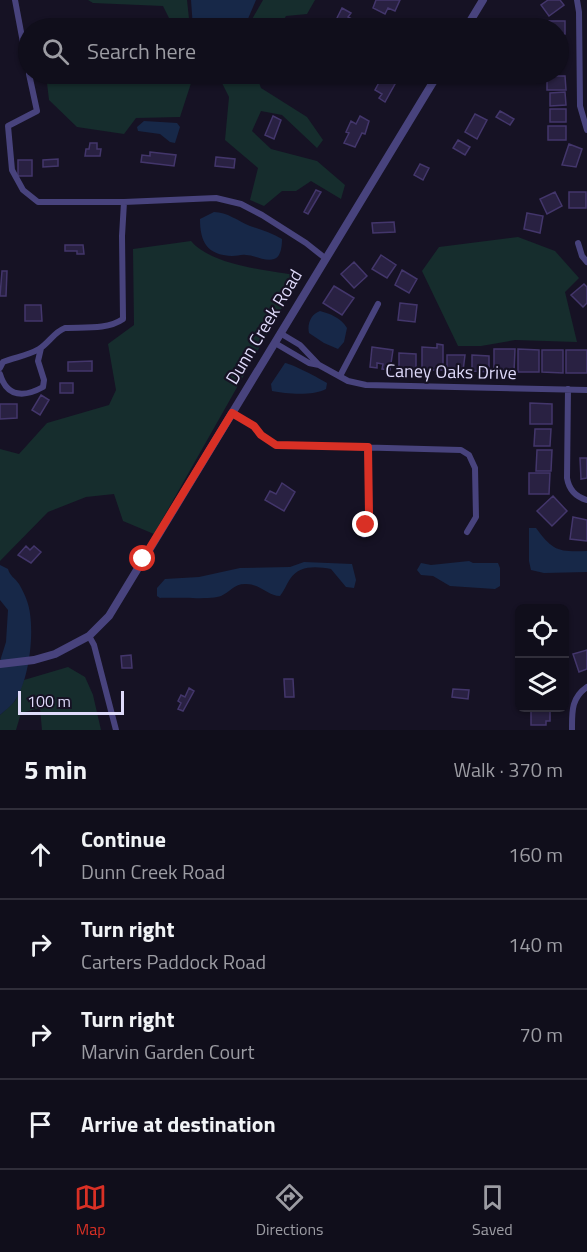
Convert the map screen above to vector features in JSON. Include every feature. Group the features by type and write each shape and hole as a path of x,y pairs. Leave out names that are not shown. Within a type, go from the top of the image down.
{"street":[{"path":"15,0 19,18"},
{"path":"472,18 483,0"},
{"path":"577,0 580,106 587,130"},
{"path":"32,84 37,111 8,126 12,170 23,190 38,202 124,202 216,198 241,204 298,238 325,258"},
{"name":"Dunn Creek Road","path":"0,664 34,660 55,654 89,636 114,607 432,84"},
{"path":"0,368 3,362 23,357 41,348 59,330 115,325 123,319 124,202"},
{"path":"578,243 582,256 587,262"},
{"path":"340,376 378,304"},
{"name":"Caney Oaks Drive","path":"280,333 300,345 319,365"},
{"name":"Caney Oaks Drive","path":"275,343 309,363 319,365 348,381 366,385 587,390"},
{"path":"0,374 2,382 19,394 33,393 43,387 44,380 38,361 41,348"},
{"path":"568,390 567,478 572,491 587,500"},
{"path":"232,413 254,426 261,435 276,445 461,450 469,455 475,468 476,517 467,532"},
{"path":"364,535 369,514 368,447"},
{"path":"89,636 94,645 116,730"},
{"path":"572,730 572,708 578,693 587,687"}],"green space":[{"path":"88,0 187,0 189,18 169,18 163,6 93,3"},
{"path":"263,0 315,0 307,14 285,18 253,18"},
{"path":"47,84 191,84 180,117 136,118 124,134 77,127 49,100"},
{"path":"222,84 260,84 261,88 307,117 323,140 317,148 282,115 261,111 252,131 271,149 317,161 345,185 341,199 311,181 296,191 282,191 264,206 250,200 258,168 225,140 229,97"},
{"path":"518,237 555,251 579,278 565,292 577,342 515,340 481,346 458,346 422,271 439,247"},
{"path":"191,241 212,256 241,266 300,276 154,534 123,521 114,494 86,497 48,512 0,561 0,449 19,454 47,423 109,405 116,390 108,344 134,325 133,249"},
{"path":"68,667 85,677 93,695 101,730 42,730 40,708 21,713 16,730 0,730 0,715 15,701 24,680"}],"water":[{"path":"191,0 256,0 248,18 192,18"},
{"path":"144,121 177,123 180,127 175,143 160,134 138,131 137,127"},
{"path":"214,212 228,215 282,239 280,254 274,259 267,260 249,255 223,255 211,250 201,234 200,219"},
{"path":"320,311 335,317 347,328 344,342 338,349 309,333 310,320"},
{"path":"285,363 327,383 326,389 307,394 272,391 271,384"},
{"path":"529,528 536,528 552,546 557,548 587,551 587,572 544,573 531,570"},
{"path":"469,561 498,563 500,586 495,589 450,586 433,576 421,575 417,570 421,563 431,565"},
{"path":"304,562 352,564 356,580 354,588 346,587 331,569 314,567 294,574 280,596 255,585 245,584 238,585 216,597 160,598 157,596 157,588 165,579 199,577 240,568 290,567"},
{"path":"0,565 8,569 25,597 30,611 31,638 28,667 20,693 0,715 0,661 6,642 8,610 0,600"}],"building":[{"path":"376,0 400,0 395,11 388,8 385,14 373,8"},
{"path":"548,0 560,0 564,5 549,16 541,5"},
{"path":"342,8 351,13 348,17 350,18 337,18"},
{"path":"378,84 395,84 385,102 379,98 382,94 375,90"},
{"path":"547,84 566,84 566,90 547,90"},
{"path":"565,92 566,105 550,106 550,93"},
{"path":"550,109 566,109 566,122 550,122"},
{"path":"500,111 514,119 510,125 496,117"},
{"path":"475,114 487,120 477,139 465,132"},
{"path":"273,116 281,120 274,139 265,135"},
{"path":"360,116 369,121 365,134 362,133 355,147 344,143 351,121 356,124"},
{"path":"548,126 566,126 566,140 548,140"},
{"path":"458,140 470,147 465,155 453,148"},
{"path":"90,143 97,143 97,149 101,149 100,156 85,156"},
{"path":"569,144 582,149 576,167 562,165"},
{"path":"150,152 176,155 174,166 141,162 142,155 150,156"},
{"path":"216,157 235,159 234,168 215,166"},
{"path":"58,159 58,166 43,167 43,160"},
{"path":"18,160 32,160 32,176 18,176"},
{"path":"420,164 429,168 423,180 414,175"},
{"path":"316,190 321,192 308,214 304,212"},
{"path":"555,192 562,206 547,214 540,199"},
{"path":"569,192 586,192 586,208 569,208"},
{"path":"527,213 543,216 540,233 524,229"},
{"path":"394,222 395,232 373,233 372,223"},
{"path":"65,245 83,245 84,254 77,254 77,251 65,251"},
{"path":"381,255 396,265 387,278 372,269"},
{"path":"354,262 367,276 354,288 341,274"},
{"path":"402,270 417,279 409,293 395,285"},
{"path":"2,271 7,271 6,296 0,296"},
{"path":"584,284 587,287 587,303 583,307 571,295"},
{"path":"334,286 354,298 342,315 323,303"},
{"path":"400,303 417,305 415,322 398,320"},
{"path":"25,305 41,305 42,321 25,321"},
{"path":"437,344 443,345 443,370 422,370 422,347 437,348"},
{"path":"372,347 393,350 390,370 382,369 383,364 377,363 377,368 370,367"},
{"path":"494,349 515,349 514,372 494,371"},
{"path":"518,349 539,350 539,372 518,372"},
{"path":"542,350 563,350 563,373 542,372"},
{"path":"566,350 587,350 587,373 566,373"},
{"path":"399,353 416,354 416,370 399,370"},
{"path":"447,355 465,355 463,371 447,371"},
{"path":"472,355 489,356 489,372 472,371"},
{"path":"92,361 92,371 68,371 68,362"},
{"path":"60,383 73,383 73,393 60,393"},
{"path":"41,395 49,400 40,415 32,410"},
{"path":"530,403 552,404 552,424 530,424"},
{"path":"0,404 17,404 17,418 0,419"},
{"path":"535,429 551,429 550,446 534,446"},
{"path":"537,450 552,450 551,471 536,471"},
{"path":"580,458 587,458 587,478 581,479"},
{"path":"529,473 550,473 549,494 529,494"},
{"path":"282,483 295,492 284,511 265,500 270,491 276,494"},
{"path":"553,496 567,511 552,526 537,511"},
{"path":"573,517 587,520 587,541 570,539"},
{"path":"26,546 30,550 34,546 41,552 31,563 18,555"},
{"path":"587,650 587,669 579,672 573,654"},
{"path":"131,655 132,668 122,668 121,656"},
{"path":"284,679 293,679 294,697 285,697"},
{"path":"189,688 194,691 183,711 178,709 181,703 178,701 181,695 185,697"},
{"path":"453,689 469,690 468,699 452,697"},
{"path":"531,712 550,712 550,721 546,721 546,725 531,725"}],"route":[{"path":"143,559 232,413 254,426 261,435 276,445 368,447 369,514 366,525"}]}
